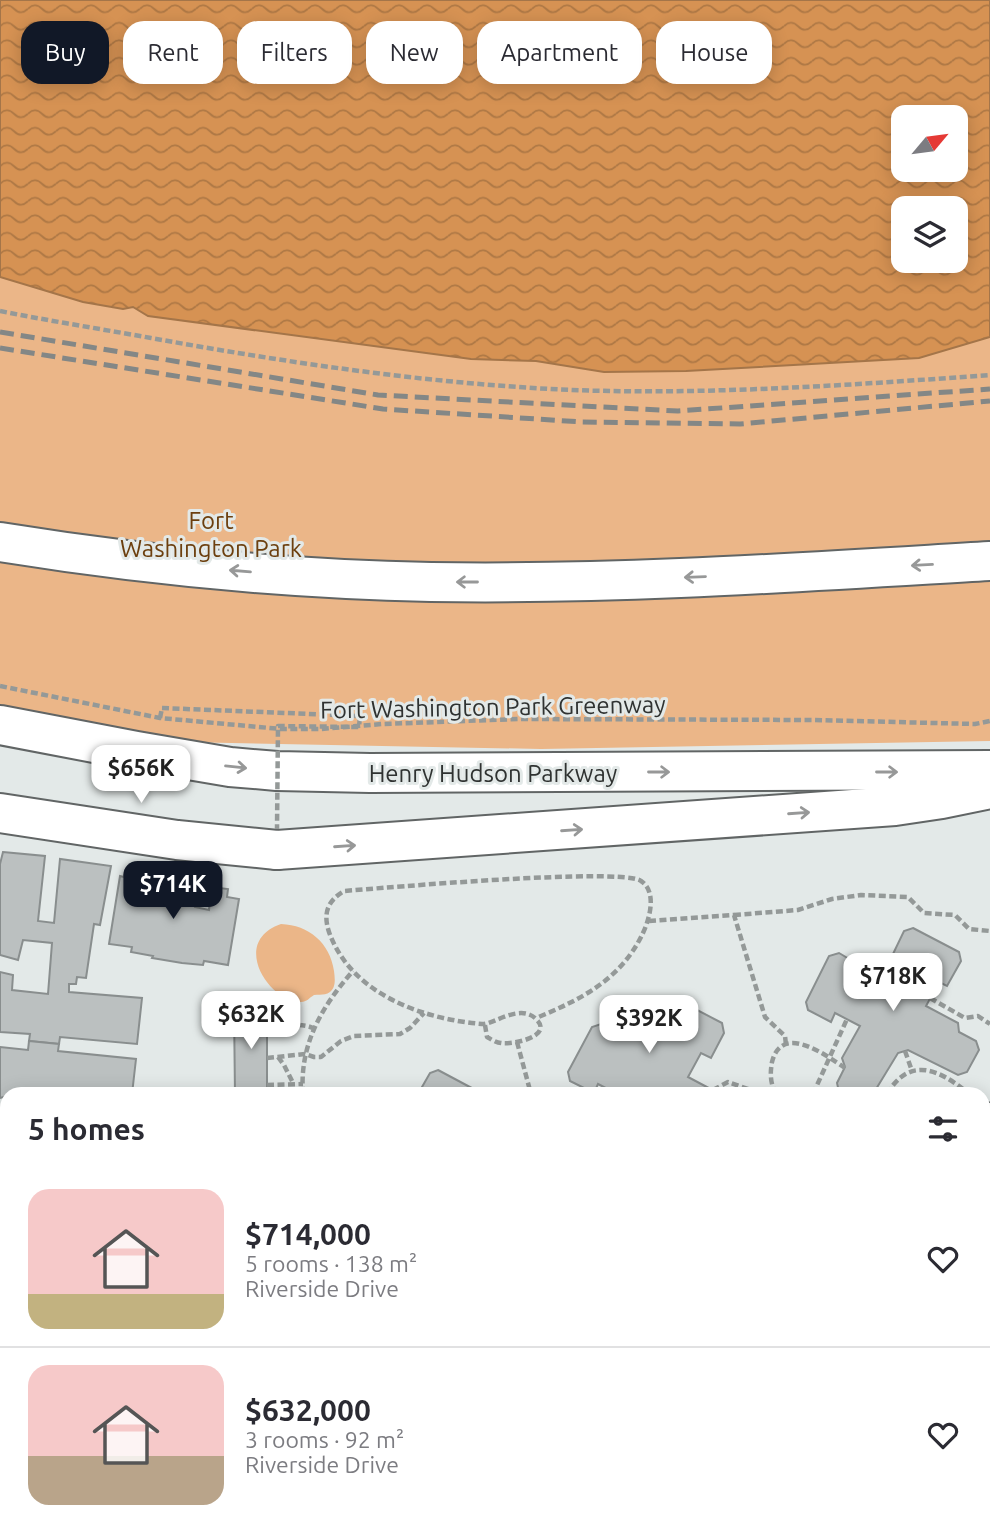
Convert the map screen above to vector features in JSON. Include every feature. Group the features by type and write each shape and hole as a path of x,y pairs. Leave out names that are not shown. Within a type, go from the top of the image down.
{"main road":[{"path":"0,542 122,559 230,570 430,582 694,577 990,561"},
{"name":"Henry Hudson Parkway","path":"0,725 183,760 300,772 990,770"},
{"path":"0,813 177,840 277,840 895,806 990,789"}],"path":[{"path":"0,311 262,358 455,382 573,390 713,390 990,375"},
{"name":"Fort Washington Park Greenway","path":"0,686 160,718 294,729 520,719 813,720 975,724 990,721"},
{"path":"160,718 162,708 360,716 359,727 278,726 277,840"},
{"path":"583,876 624,876 637,878 645,883 650,900 649,921 636,947 611,978 593,990 536,1018 514,1014 500,1017 485,1025 424,1013 382,995 353,971 337,951 325,918 327,907 334,897 344,891 583,876"},
{"path":"649,921 798,909 832,899 861,895 908,897 924,913 955,915 969,929 990,931"},
{"path":"734,915 765,1017 785,1036 786,1045"},
{"path":"267,1085 303,1084 305,1054 313,1028 332,994 353,971"},
{"path":"930,998 965,1018 978,1016 990,1024"},
{"path":"267,1058 305,1054 321,1057 341,1041 354,1036 400,1034 424,1013"},
{"path":"485,1025 484,1031 491,1040 500,1044 517,1042 538,1034 540,1023 536,1018"},
{"path":"816,1087 847,1019"},
{"path":"267,1027 304,1024 313,1028"},
{"path":"517,1042 529,1087"},
{"path":"774,1087 771,1068 774,1057 786,1045 793,1043 806,1045 829,1056 845,1069"},
{"path":"905,1051 912,1071"},
{"path":"277,1057 293,1083"},
{"path":"892,1087 912,1071 924,1069 953,1080 961,1087"},
{"path":"719,1087 728,1082 742,1087"}],"green space":[{"name":"Fort Washington Park","path":"0,277 83,302 123,309 133,307 149,316 471,359 536,361 604,372 686,371 919,358 990,337 990,741 541,749 182,742 0,709"},
{"path":"281,924 301,928 323,944 334,971 335,980 330,992 314,995 301,1002 289,1000 267,983 256,957 258,944 266,933"}],"water":[{"path":"0,0 990,0 990,337 919,358 686,371 604,372 536,361 471,359 148,316 133,307 123,309 83,302 0,277"}],"building":[{"path":"3,852 45,856 38,921 54,923 60,859 111,866 100,925 94,924 86,978 77,977 76,984 69,984 69,992 142,998 137,1044 60,1037 59,1044 29,1041 30,1034 0,1032 0,972 13,975 12,990 48,994 52,943 23,940 18,960 0,955 0,864"},
{"path":"125,872 198,885 195,907 209,910 212,887 228,889 227,897 239,899 228,965 204,961 203,965 152,958 153,956 131,952 132,947 109,944 120,876 124,877"},
{"path":"913,928 959,952 961,961 947,986 939,982 926,1006 958,1023 959,1032 976,1041 979,1050 967,1072 958,1075 908,1050 898,1053 877,1087 838,1087 837,1083 845,1067 842,1058 860,1026 835,1013 831,1022 808,1010 806,1002 829,956 839,953 861,966 856,975 871,983 894,975 902,961 892,956 904,931"},
{"path":"676,999 722,1023 724,1033 711,1058 701,1053 688,1077 707,1087 604,1087 598,1084 597,1087 582,1087 570,1081 568,1072 592,1027 601,1024 630,1040 652,1034 667,1002"},
{"path":"234,1008 267,1008 267,1087 235,1087"},
{"path":"29,1041 59,1044 58,1051 136,1059 133,1087 0,1087 0,1047 28,1050"},
{"path":"438,1070 470,1087 422,1087 430,1073"}],"railway":[{"path":"0,332 378,395 678,411 990,389"},
{"path":"0,348 383,409 582,422 740,424 990,401"}]}
